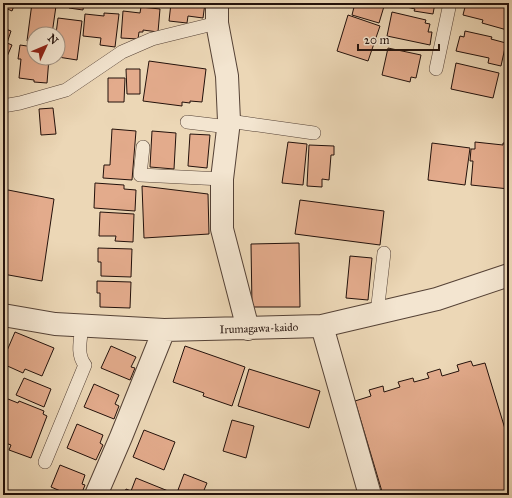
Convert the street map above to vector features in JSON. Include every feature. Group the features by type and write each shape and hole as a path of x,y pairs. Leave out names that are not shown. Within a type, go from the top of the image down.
{"street":[{"path":"217,13 227,76 229,124 222,179 222,229 248,329"},
{"name":"Irumagawa-kaido","path":"3,315 55,324 164,330 322,326 437,299 509,275"},
{"path":"322,326 370,495"},
{"path":"96,495 164,330"}],"lane":[{"path":"436,69 450,3"},
{"path":"3,106 20,103 66,90 122,52 217,13"},
{"path":"187,122 229,124 314,133"},
{"path":"143,147 140,176 222,179"},
{"path":"377,313 384,253"},
{"path":"45,462 85,365 81,360 79,350 82,325"}],"building":[{"path":"3,3 15,3 12,11 3,7"},
{"path":"32,3 56,6 53,26 29,26"},
{"path":"59,3 84,3 83,10 69,8 70,4"},
{"path":"171,3 205,3 203,18 188,16 187,23 169,21"},
{"path":"355,3 385,3 379,23 352,15"},
{"path":"399,3 435,3 433,14 414,11 415,9 398,5"},
{"path":"466,3 507,3 506,7 509,8 509,23 507,30 482,23 483,20 463,15"},
{"path":"141,7 160,9 158,32 143,30 143,32 139,32 138,39 121,38 123,11 140,13"},
{"path":"392,12 426,20 425,23 430,24 428,32 432,32 430,45 387,36"},
{"path":"104,13 119,14 115,47 100,45 101,38 83,36 85,14 104,16"},
{"path":"348,15 380,26 368,61 337,51"},
{"path":"58,18 82,21 77,60 66,58 66,26 57,26"},
{"path":"3,28 11,31 7,43 12,45 5,61 3,60"},
{"path":"465,31 492,37 491,39 506,43 501,66 488,63 489,58 456,51 460,36 464,37"},
{"path":"20,45 26,46 26,66 48,66 47,83 34,82 34,80 19,78 21,59 18,59"},
{"path":"388,48 421,55 416,78 411,77 410,82 382,75"},
{"path":"149,61 206,69 202,102 182,102 182,106 143,101"},
{"path":"456,63 499,73 493,98 451,89"},
{"path":"126,69 140,69 140,94 127,94"},
{"path":"108,78 125,78 124,102 108,102"},
{"path":"53,108 56,134 41,135 39,109"},
{"path":"112,129 136,131 132,180 103,178 104,165 110,165"},
{"path":"152,131 176,133 174,169 150,167"},
{"path":"190,134 210,135 207,168 188,166"},
{"path":"288,142 307,144 303,185 282,183"},
{"path":"475,142 503,145 503,143 509,143 509,189 471,185 473,161 470,161 471,149 475,149"},
{"path":"432,143 470,148 465,185 428,180"},
{"path":"309,145 334,146 334,155 331,155 329,180 322,179 322,187 307,186"},
{"path":"95,183 124,185 124,189 136,190 135,211 94,208"},
{"path":"142,186 208,194 209,234 144,238"},
{"path":"3,189 54,199 42,281 3,274"},
{"path":"300,200 384,211 380,245 295,234"},
{"path":"100,212 134,214 133,242 115,241 116,236 99,236"},
{"path":"299,243 300,307 252,307 251,244"},
{"path":"98,248 132,249 131,277 101,276 101,262 98,262"},
{"path":"350,256 372,258 368,300 346,298"},
{"path":"97,281 131,282 130,308 100,307 100,293 97,293"},
{"path":"15,332 54,348 42,376 25,369 23,373 3,364 3,360"},
{"path":"111,346 136,357 131,367 135,368 130,380 101,368"},
{"path":"185,346 245,367 232,406 203,396 204,393 173,382"},
{"path":"471,361 473,366 485,363 509,442 509,495 383,495 355,401 371,396 369,390 383,386 384,392 400,387 398,382 413,378 414,382 429,378 427,373 440,369 442,376 459,371 457,365"},
{"path":"249,369 320,391 309,428 238,406"},
{"path":"24,378 51,389 44,407 16,395"},
{"path":"94,384 119,395 115,404 119,406 114,419 84,407"},
{"path":"3,397 18,403 19,401 44,411 43,414 47,416 31,458 9,450 11,445 3,442"},
{"path":"232,420 254,426 246,458 223,451"},
{"path":"77,424 103,435 100,443 103,445 96,460 67,448"},
{"path":"144,430 175,442 164,470 133,457"},
{"path":"60,465 85,475 82,484 85,485 81,495 70,495 51,487"},
{"path":"184,474 207,483 202,495 190,495 178,490"},
{"path":"136,478 178,495 124,495 126,489 131,491"}]}
